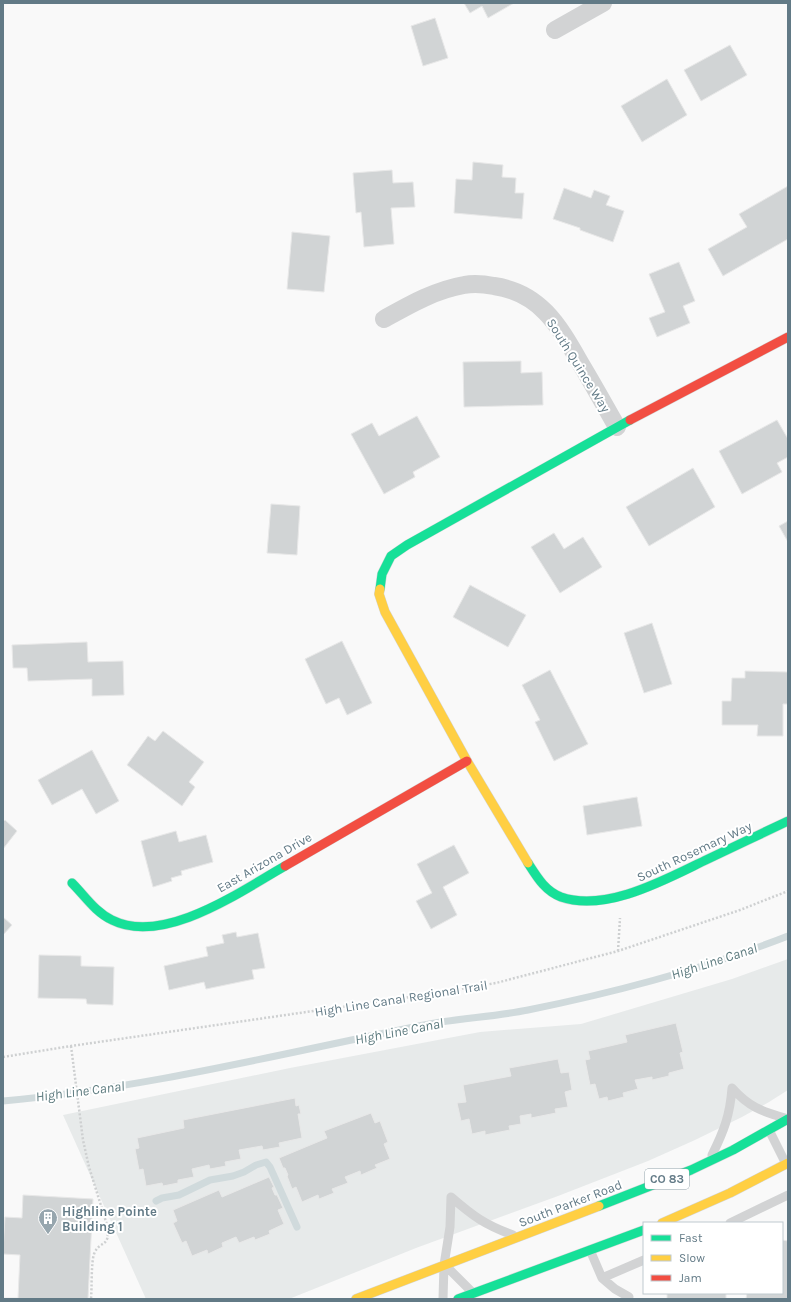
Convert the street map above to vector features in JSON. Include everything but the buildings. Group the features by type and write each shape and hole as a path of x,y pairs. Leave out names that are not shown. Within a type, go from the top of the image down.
{"street":[{"path":"555,30 603,3"},
{"name":"South Quince Way","path":"384,319 421,298 465,284 483,284 502,287 520,293 534,301 548,314 561,330 617,427"},
{"name":"South Quince Way","path":"468,761 385,612 379,594 382,574 391,556 407,545 617,427 708,381 788,337"},
{"name":"East Arizona Drive","path":"72,883 99,912 112,920 140,926 156,926 173,923 191,917 214,906 468,761"},
{"name":"South Rosemary Way","path":"468,761 537,877 549,890 567,899 606,899 646,889 788,821"},
{"name":"South Parker Road","path":"356,1299 632,1194 709,1161 788,1119"},
{"path":"664,1222 718,1199 787,1165"},
{"path":"458,1299 474,1296 643,1230"}],"lane":[{"path":"709,1161 726,1125 730,1108 732,1088 745,1102 757,1109 788,1119"},
{"path":"769,1130 787,1165"},
{"path":"732,1222 788,1195"},
{"path":"443,1299 444,1265 450,1227 451,1197 480,1221 518,1237"},
{"path":"590,1250 602,1278 615,1289 629,1297"},
{"path":"602,1278 643,1260"},
{"path":"444,1265 474,1296"}],"path":[{"name":"High Line Canal Regional Trail","path":"3,1056 453,991 496,983 618,951 740,910 788,891"},
{"path":"618,951 621,896"},
{"path":"71,1046 82,1129 89,1167 107,1224 108,1233 107,1240 94,1254 91,1299"}],"shaded area":[{"path":"788,959 788,1090 742,1117 648,1161 416,1248 289,1299 146,1299 63,1115 290,1068 480,1032 581,1024 732,979"}],"waterway":[{"name":"High Line Canal","path":"3,1101 109,1088 162,1079 424,1025 515,1012 561,1003 660,979 724,959 788,936"},
{"path":"156,1201 162,1198 179,1195 210,1180 233,1176 266,1162 270,1167 297,1227"}],"traffic: fast":[{"path":"380,589 382,574 391,556 407,545 630,420"},
{"path":"528,863 542,883 550,891 561,897 579,901 617,897 656,884 788,821"},
{"path":"72,883 95,908 106,917 133,926 155,926 178,921 202,912 247,889 285,866"},
{"path":"599,1206 691,1170 733,1150 788,1119"},
{"path":"458,1299 643,1230"}],"traffic: slow":[{"path":"380,589 379,594 385,612 467,761 528,863"},
{"path":"664,1222 730,1193 788,1163"},
{"path":"356,1299 599,1206"}],"traffic: jam":[{"path":"630,420 788,337"},
{"path":"285,866 467,761"}],"place":[{"name":"Highline Pointe Building 1","path":"48,1235"}]}
